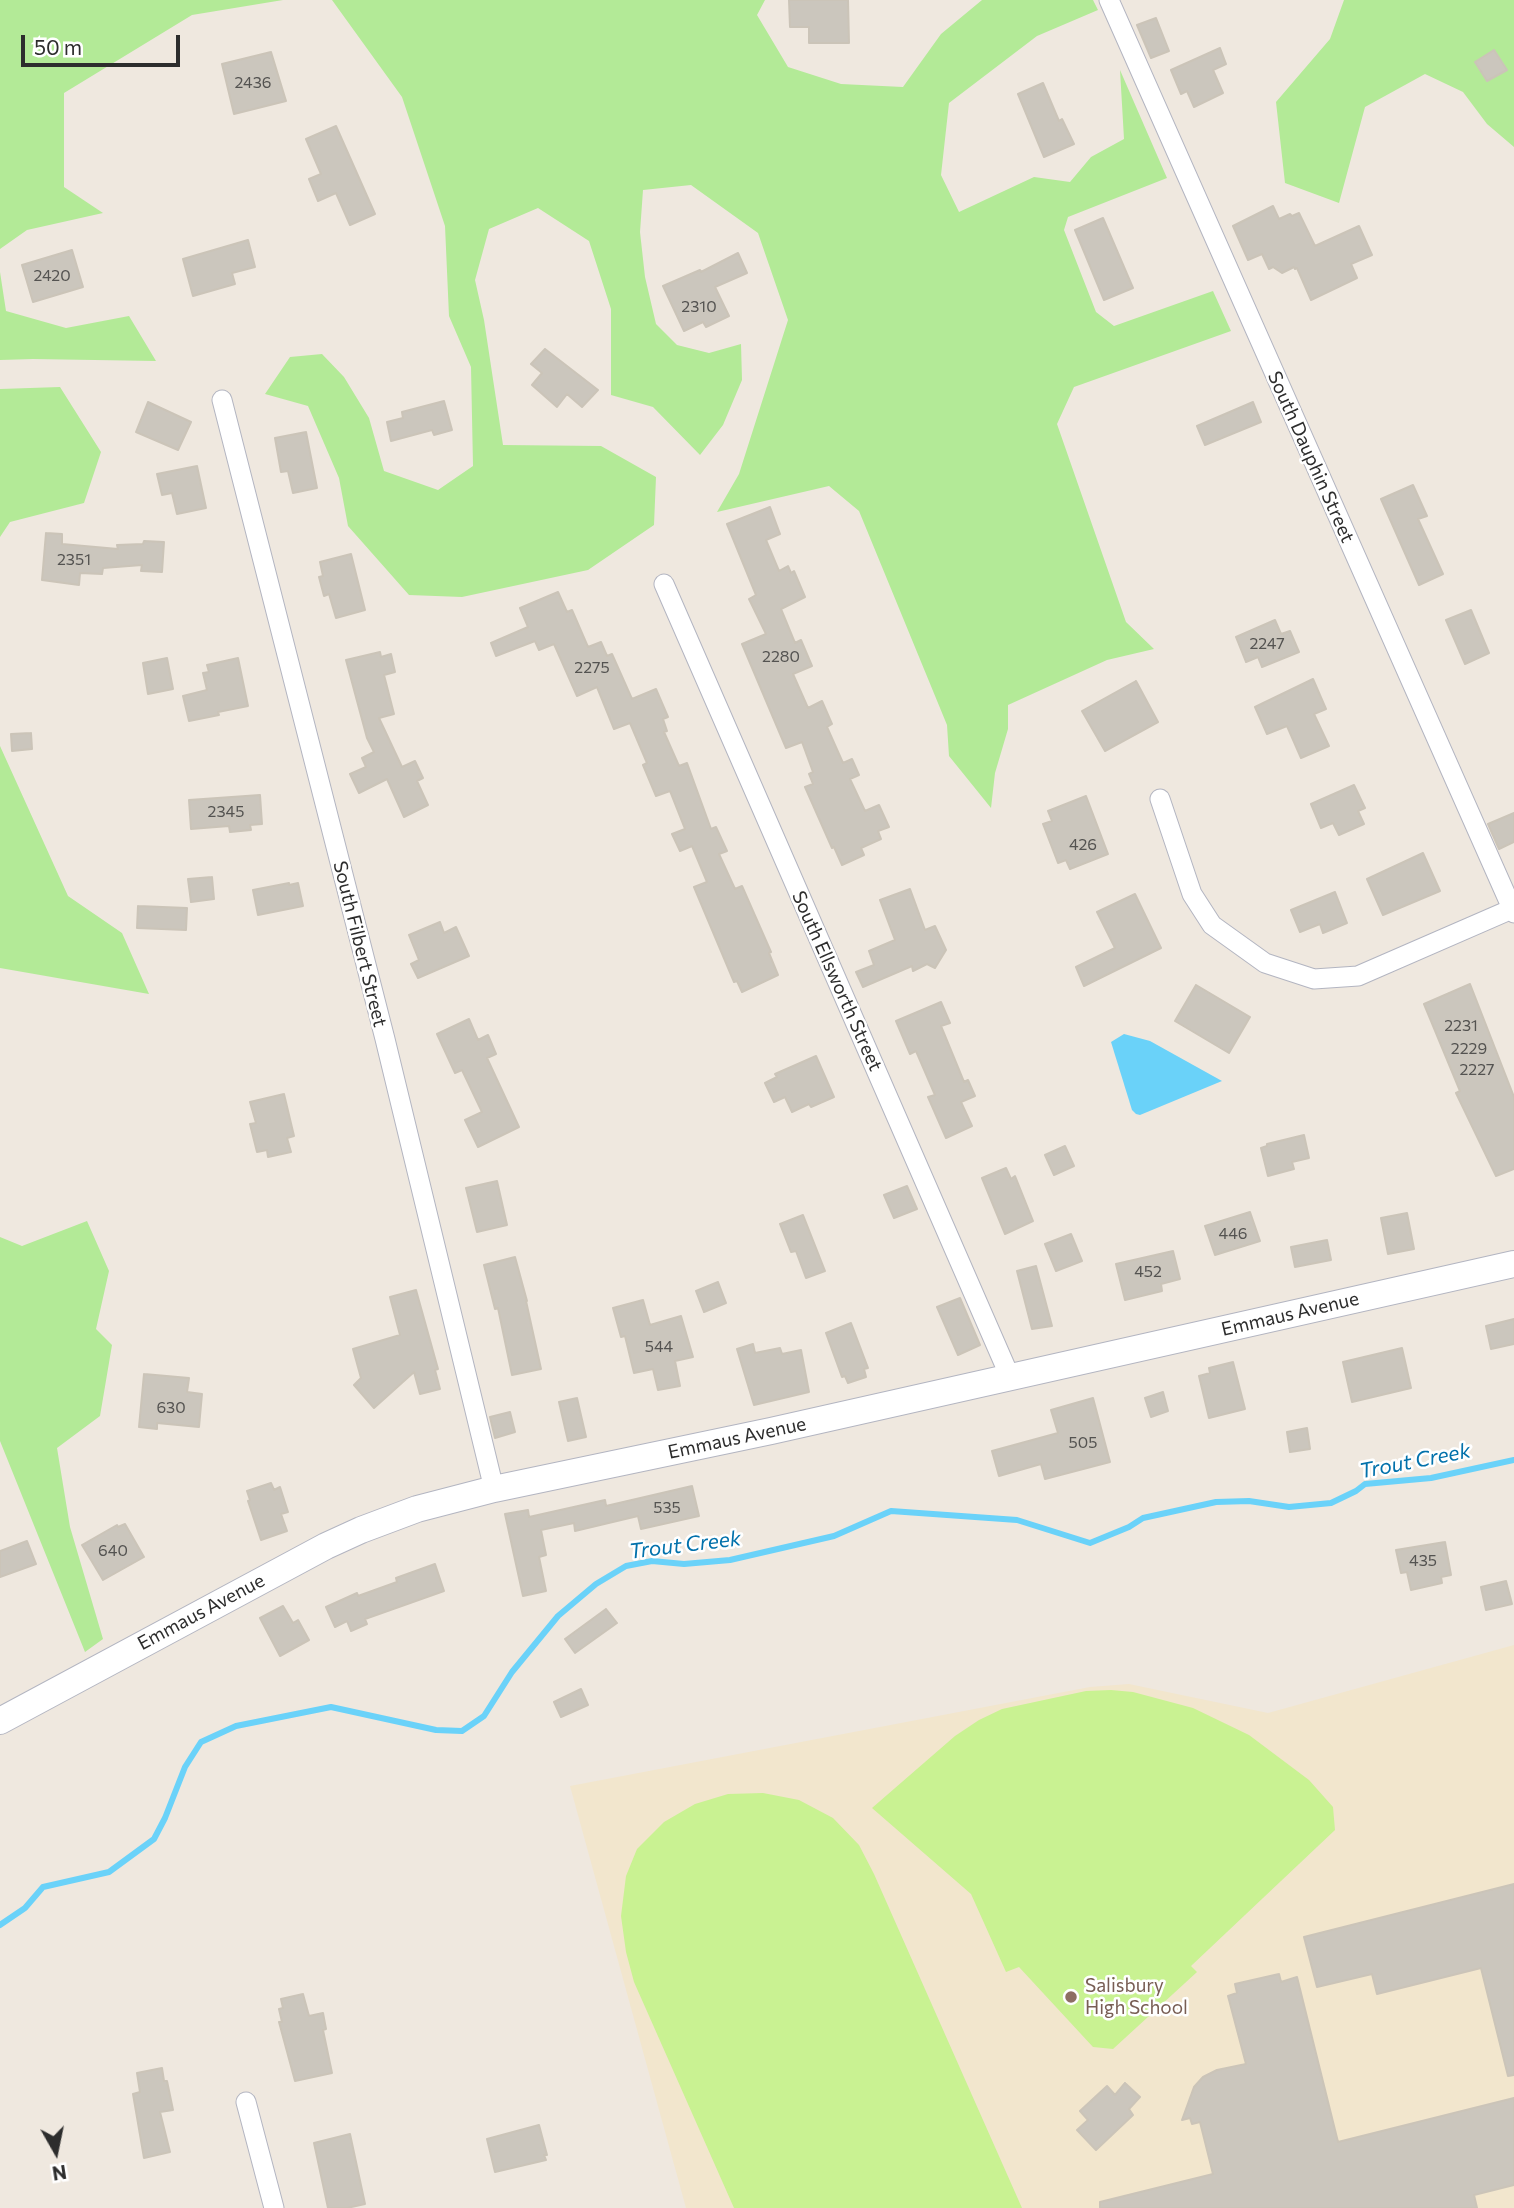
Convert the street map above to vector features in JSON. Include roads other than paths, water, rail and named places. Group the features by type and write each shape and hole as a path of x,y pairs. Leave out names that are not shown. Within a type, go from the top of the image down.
{"main road":[{"name":"Emmaus Avenue","path":"0,1721 326,1546 416,1509 494,1489 771,1431 1514,1264"}],"street":[{"name":"South Dauphin Street","path":"1109,0 1513,911"},
{"name":"South Filbert Street","path":"222,400 385,1039 494,1489"},
{"name":"South Ellsworth Street","path":"664,584 1010,1377"},
{"path":"1160,799 1192,894 1212,925 1265,963 1314,979 1358,976 1513,911"},
{"path":"246,2102 274,2208"}],"water":[{"path":"1124,1034 1150,1041 1222,1081 1140,1115 1136,1114 1132,1110 1111,1042"}],"waterway":[{"name":"Trout Creek","path":"0,1925 25,1908 43,1887 109,1872 154,1839 185,1767 201,1742 236,1726 331,1707 436,1730 462,1731 484,1716 512,1672 558,1616 596,1584 626,1566 652,1561 684,1564 730,1560 834,1536 891,1511 1017,1520 1090,1543 1129,1527 1143,1518 1216,1502 1249,1501 1289,1507 1331,1503 1365,1484 1431,1478 1514,1460"}],"place":[{"name":"Salisbury High School","path":"1071,1997"}]}
